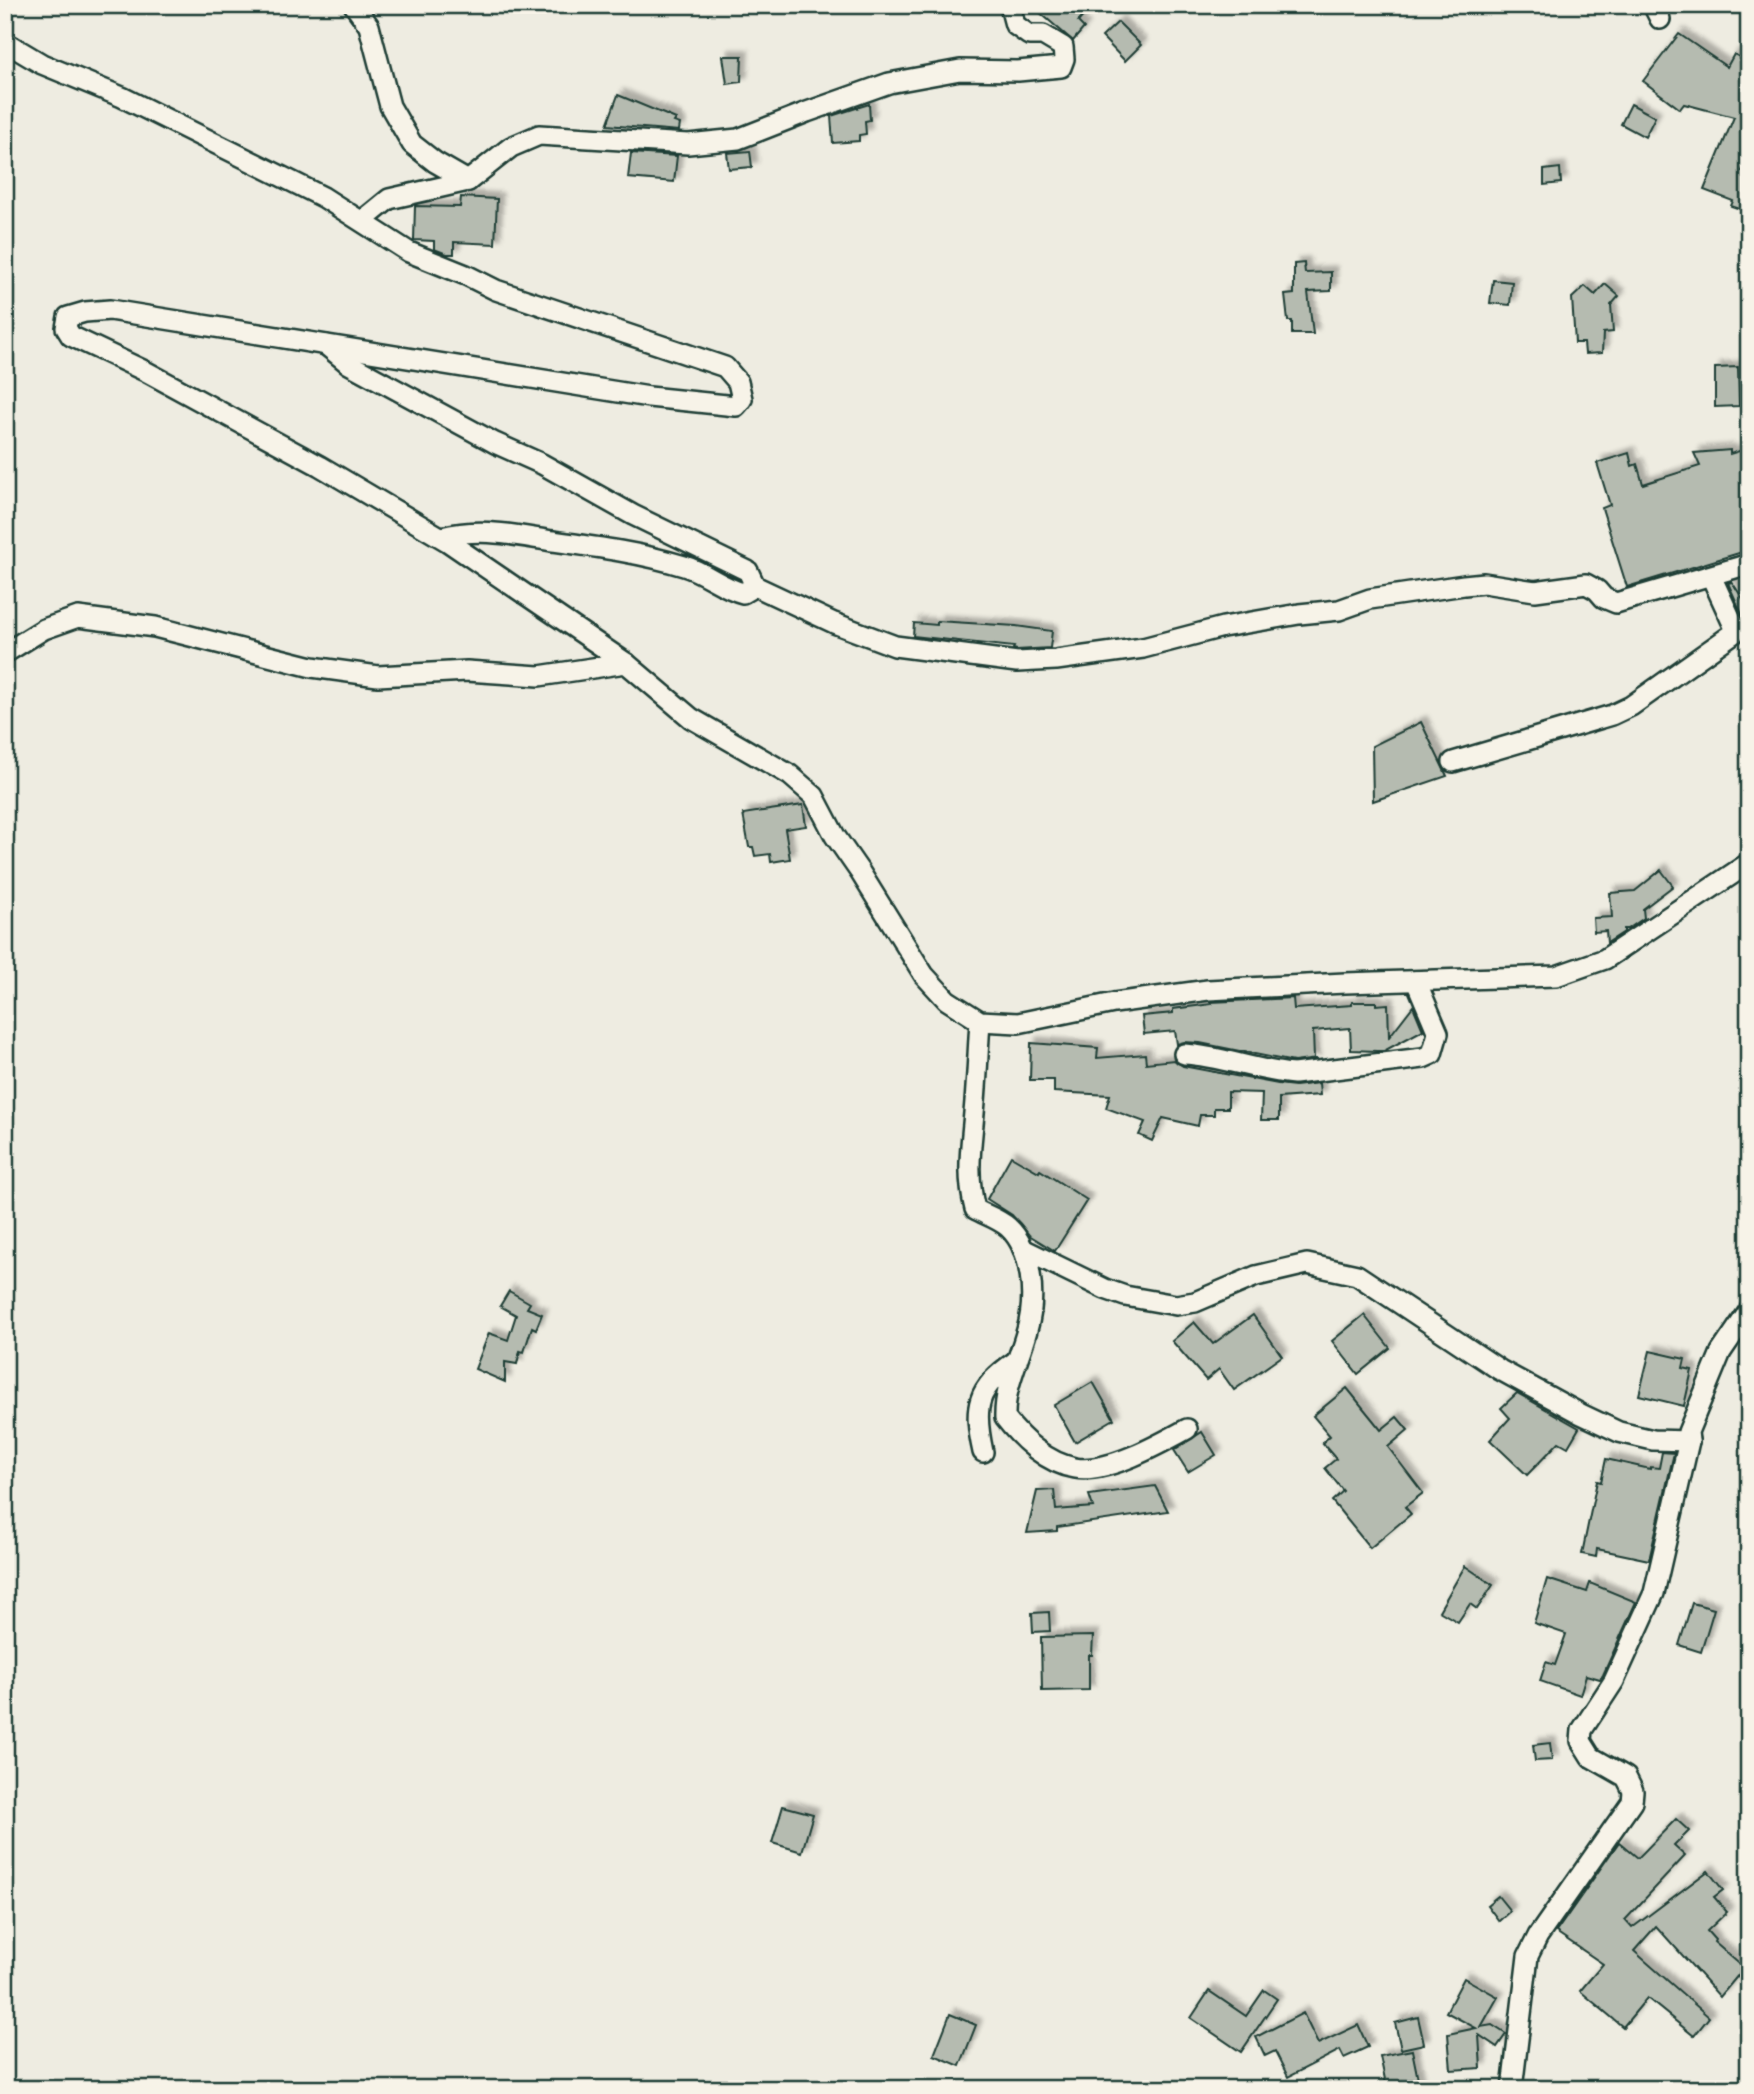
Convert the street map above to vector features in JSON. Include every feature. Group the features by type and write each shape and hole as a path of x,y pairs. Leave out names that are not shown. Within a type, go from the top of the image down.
{"street":[{"path":"354,5 369,26 390,106 412,144 435,162 468,181"},
{"path":"362,221 389,199 468,181 511,146 539,135 688,144 738,139 807,111 889,83 960,70 1018,71 1061,67 1064,59 1063,47 1043,35 1029,34 1015,25 1012,5"},
{"path":"5,42 42,64 122,97 323,197 409,252 496,290 725,367 738,382 742,399 736,406 649,397 110,310 85,312 68,317 65,328 71,336 147,372 320,466 442,537 626,663 691,718 790,775 814,796 835,836 924,975 947,1000 980,1021 1018,1023 1114,1003 1208,990 1556,976 1605,959 1749,863"},
{"path":"324,344 349,364 495,443 542,464 632,515 748,572 755,586 834,623 895,646 1017,662 1056,660 1143,648 1223,627 1339,610 1370,599 1464,585 1484,583 1535,591 1586,584 1604,598 1616,603 1749,564"},
{"path":"442,537 465,531 516,534 589,544 688,567 743,593 755,586"},
{"path":"1452,762 1612,715 1631,706 1711,650 1734,633 1734,626 1711,576"},
{"path":"5,653 44,629 78,617 155,627 313,667 378,676 467,671 540,676 626,663"},
{"path":"1184,1054 1222,1058 1277,1073 1294,1074 1423,1058 1432,1054 1438,1033 1416,981"},
{"path":"980,1021 968,1160 970,1189 975,1209 1009,1228 1023,1249 1028,1264 1031,1309 1004,1400 1004,1419 1033,1447 1061,1464 1077,1469 1095,1467 1143,1451 1187,1429"},
{"path":"1023,1249 1115,1293 1176,1305 1195,1302 1256,1276 1307,1264 1357,1275 1500,1370 1581,1414 1619,1432 1653,1440 1689,1441"},
{"path":"1512,2089 1528,1956 1538,1936 1632,1802 1633,1791 1626,1777 1591,1757 1581,1741 1582,1730 1614,1681 1654,1593 1689,1441 1688,1432 1721,1352 1749,1311"},
{"path":"983,1452 977,1424 985,1387 1016,1361"}],"building":[{"path":"1031,5 1074,5 1085,14 1078,22 1084,28 1073,41"},
{"path":"1118,22 1141,45 1125,61 1102,37"},
{"path":"1679,34 1727,67 1734,54 1749,62 1749,155 1742,171 1749,173 1749,212 1731,206 1733,201 1704,190 1734,117 1684,104 1680,109 1643,81"},
{"path":"723,56 742,56 741,82 727,84"},
{"path":"618,95 676,119 674,122 680,124 679,131 607,125"},
{"path":"869,104 870,120 865,121 866,134 859,135 859,141 833,143 831,116"},
{"path":"1631,104 1655,117 1645,137 1621,124"},
{"path":"750,151 752,167 729,169 727,153"},
{"path":"631,153 677,156 674,182 628,178"},
{"path":"1560,168 1561,183 1544,185 1544,170"},
{"path":"461,197 497,199 495,244 454,242 454,254 447,254 434,249 434,241 414,240 415,206 460,207"},
{"path":"1304,263 1305,273 1331,272 1331,291 1308,292 1313,334 1292,334 1292,321 1288,321 1285,295 1294,294 1294,264"},
{"path":"1493,280 1512,282 1510,305 1490,303"},
{"path":"1605,284 1619,296 1611,305 1613,332 1603,333 1602,353 1585,354 1584,343 1575,343 1572,298 1585,286 1595,295"},
{"path":"1738,367 1739,406 1715,407 1715,368"},
{"path":"1749,448 1749,550 1627,587 1602,508 1610,505 1597,463 1629,453 1632,466 1637,464 1643,484 1700,466 1694,453 1730,450 1730,454"},
{"path":"1732,582 1749,608 1749,637 1728,583"},
{"path":"937,621 1052,631 1050,648 1017,650 1013,649 1014,647 913,636 914,623 937,625"},
{"path":"1421,722 1447,776 1373,801 1372,746"},
{"path":"803,805 806,826 785,829 790,859 771,862 770,854 755,856 753,847 749,847 743,814"},
{"path":"1661,870 1673,886 1643,909 1644,918 1607,943 1606,931 1594,932 1593,918 1612,917 1610,893 1635,891"},
{"path":"1293,998 1294,1009 1352,1005 1352,1002 1388,1004 1389,1037 1413,1006 1423,1030 1384,1051 1351,1050 1350,1028 1313,1031 1314,1059 1317,1059 1294,1062 1200,1043 1177,1044 1175,1031 1144,1034 1142,1016 1173,1013 1173,1009 1212,1004 1211,1002"},
{"path":"1031,1043 1098,1048 1097,1058 1145,1054 1146,1063 1174,1060 1183,1066 1278,1084 1295,1086 1319,1083 1320,1095 1279,1098 1279,1120 1261,1120 1262,1093 1228,1092 1228,1108 1214,1108 1214,1115 1200,1115 1198,1126 1163,1118 1152,1141 1139,1135 1145,1122 1106,1108 1110,1095 1054,1092 1054,1080 1030,1080"},
{"path":"1011,1156 1039,1172 1040,1170 1087,1200 1055,1251 1029,1235 1012,1215 987,1199"},
{"path":"509,1291 530,1303 527,1308 542,1314 536,1329 532,1327 524,1352 520,1351 517,1364 505,1362 505,1382 475,1369 489,1333 508,1340 516,1315 500,1306"},
{"path":"1253,1315 1282,1356 1234,1390 1219,1369 1206,1380 1172,1341 1194,1322 1213,1344"},
{"path":"1364,1315 1390,1348 1358,1374 1332,1341"},
{"path":"1650,1351 1685,1359 1683,1368 1692,1370 1684,1406 1639,1395"},
{"path":"1093,1382 1114,1419 1075,1442 1054,1405"},
{"path":"1347,1388 1381,1430 1397,1417 1408,1430 1388,1447 1423,1493 1405,1507 1411,1514 1370,1548 1332,1501 1343,1491 1325,1468 1336,1459 1322,1443 1330,1436 1313,1416"},
{"path":"1517,1393 1579,1428 1568,1447 1559,1442 1527,1475 1490,1440 1510,1418 1501,1408"},
{"path":"1202,1432 1216,1455 1188,1472 1174,1450"},
{"path":"1662,1452 1674,1453 1649,1560 1597,1549 1596,1557 1582,1554 1597,1481 1601,1482 1606,1459 1650,1469 1659,1468"},
{"path":"1155,1486 1168,1511 1057,1527 1057,1531 1027,1533 1037,1491 1054,1490 1056,1510 1093,1507 1089,1495"},
{"path":"1465,1566 1493,1585 1477,1609 1470,1604 1458,1622 1439,1611"},
{"path":"1547,1579 1587,1592 1590,1583 1636,1602 1603,1675 1600,1679 1586,1675 1580,1695 1540,1681 1546,1662 1555,1665 1566,1634 1534,1623"},
{"path":"1692,1603 1714,1609 1701,1652 1679,1645"},
{"path":"1049,1612 1050,1631 1033,1632 1032,1613"},
{"path":"1093,1636 1092,1655 1089,1655 1089,1690 1042,1691 1041,1637"},
{"path":"1550,1743 1552,1760 1535,1761 1533,1745"},
{"path":"783,1806 813,1814 802,1852 772,1843"},
{"path":"1676,1819 1689,1831 1674,1846 1685,1856 1625,1920 1632,1928 1708,1871 1723,1890 1714,1897 1727,1912 1707,1931 1714,1942 1744,1968 1720,1997 1656,1926 1634,1951 1709,2017 1694,2036 1647,1998 1623,2027 1580,1991 1603,1964 1556,1932 1619,1842 1638,1858"},
{"path":"1498,1896 1510,1911 1499,1921 1487,1905"},
{"path":"1464,1978 1498,1997 1481,2027 1492,2025 1506,2034 1497,2047 1479,2035 1481,2068 1451,2070 1448,2034 1476,2028 1446,2012"},
{"path":"1264,1990 1277,1999 1241,2052 1191,2018 1209,1991 1246,2016"},
{"path":"1303,2013 1318,2044 1358,2025 1368,2047 1344,2058 1340,2050 1288,2077 1275,2051 1265,2056 1256,2037"},
{"path":"950,2014 976,2025 960,2066 934,2055"},
{"path":"1418,2017 1424,2044 1401,2049 1395,2023"},
{"path":"1412,2050 1420,2089 1387,2089 1380,2056"}]}
